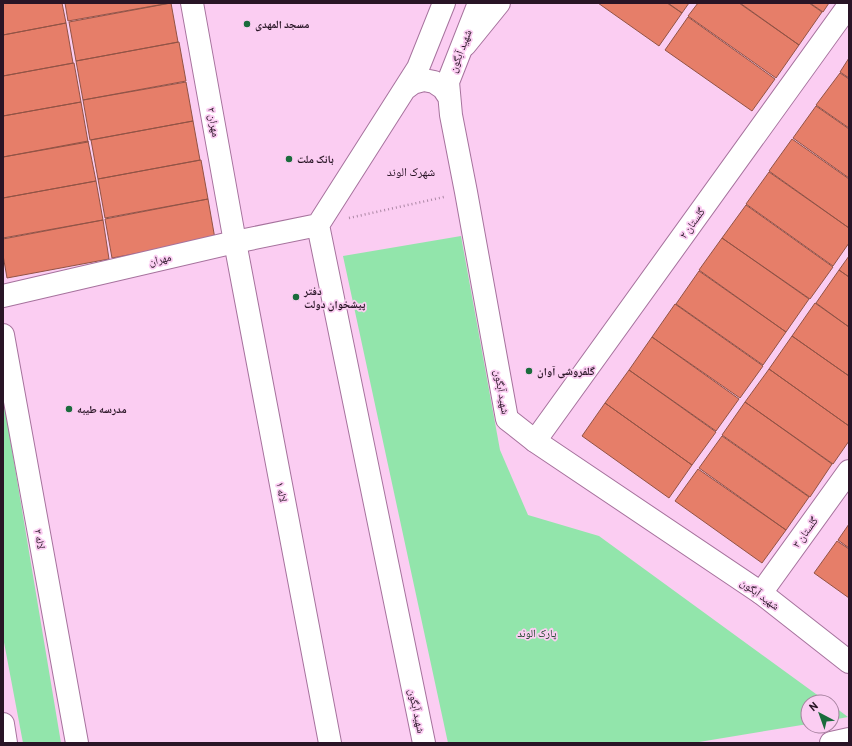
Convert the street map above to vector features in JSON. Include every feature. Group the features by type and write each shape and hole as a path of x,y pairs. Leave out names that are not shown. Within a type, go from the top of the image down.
{"street":[{"name":"مهران ۲","path":"192,3 235,242"},
{"path":"318,225 418,68 444,3"},
{"name":"شهید آبگون","path":"479,3 448,82 449,97 451,115 507,419 535,441 761,593 849,662"},
{"path":"428,44 434,55 446,59 453,58 458,54 499,3"},
{"name":"گلستان ۲","path":"535,441 849,4"},
{"path":"405,89 414,83 424,80 434,82 443,88 449,97"},
{"name":"مهران","path":"3,296 235,242 318,225"},
{"name":"شهید آبگون","path":"318,225 424,743"},
{"name":"لاله ۱","path":"235,242 330,743"},
{"name":"لاله ۲","path":"3,335 77,743"},
{"name":"گلستان ۳","path":"761,593 849,471"},
{"path":"3,724 6,743"},
{"path":"830,743 849,739"}],"path":[{"path":"318,225 466,192"}],"green space":[{"name":"پارک الوند","path":"461,236 500,450 528,515 599,536 816,694 800,694 800,725 693,743 448,743 343,256"},
{"path":"3,396 61,743 23,743 3,637"},
{"path":"840,711 848,717 840,718"}],"building":[{"path":"3,3 62,3 66,23 3,35"},
{"path":"65,3 170,3 68,21"},
{"path":"171,3 178,42 76,61 69,22"},
{"path":"598,3 667,3 682,13 659,46"},
{"path":"668,3 689,3 682,13"},
{"path":"698,3 739,3 799,45 776,78 688,16"},
{"path":"740,3 809,3 822,12 799,45"},
{"path":"810,3 829,3 823,12"},
{"path":"688,17 775,79 752,111 665,50"},
{"path":"66,23 73,63 3,76 3,35"},
{"path":"179,42 186,81 83,100 76,61"},
{"path":"849,58 849,78 840,72"},
{"path":"74,63 81,102 3,116 3,76"},
{"path":"840,73 849,79 849,128 816,105"},
{"path":"186,82 193,121 90,140 83,100"},
{"path":"81,102 88,142 3,157 3,116"},
{"path":"816,106 849,129 849,178 793,138"},
{"path":"193,121 200,160 98,179 91,140"},
{"path":"792,139 849,179 849,228 769,171"},
{"path":"88,141 96,181 3,198 3,157"},
{"path":"201,160 208,199 105,218 98,179"},
{"path":"769,172 849,228 849,243 833,266 746,204"},
{"path":"96,181 103,220 3,238 3,198"},
{"path":"208,199 215,239 112,258 105,219"},
{"path":"746,205 833,267 810,299 722,238"},
{"path":"103,220 109,259 7,278 3,255 3,239"},
{"path":"722,238 809,299 786,332 699,270"},
{"path":"849,256 849,277 839,270"},
{"path":"839,270 849,277 849,327 816,303"},
{"path":"699,271 786,332 763,365 676,304"},
{"path":"815,303 849,327 849,376 792,336"},
{"path":"675,304 763,366 740,398 652,337"},
{"path":"792,336 849,376 849,426 769,369"},
{"path":"652,337 739,399 716,431 629,370"},
{"path":"769,369 849,426 849,441 833,464 745,402"},
{"path":"629,370 716,432 692,465 605,403"},
{"path":"745,402 832,464 810,497 722,435"},
{"path":"605,403 692,465 669,498 582,436"},
{"path":"722,436 809,497 786,530 699,468"},
{"path":"698,469 786,530 762,563 675,501"},
{"path":"849,524 849,548 838,540"},
{"path":"837,541 849,549 849,598 814,573"}],"place":[{"name":"مسجد المهدی","path":"247,24"},
{"name":"بانک ملت","path":"289,159"},
{"name":"دفتر پیشخوان دولت","path":"296,297"},
{"name":"گلفروشی آوان","path":"529,371"},
{"name":"مدرسه طیبه","path":"69,409"}],"district":[{"name":"شهرک الوند","path":"411,172"}]}
